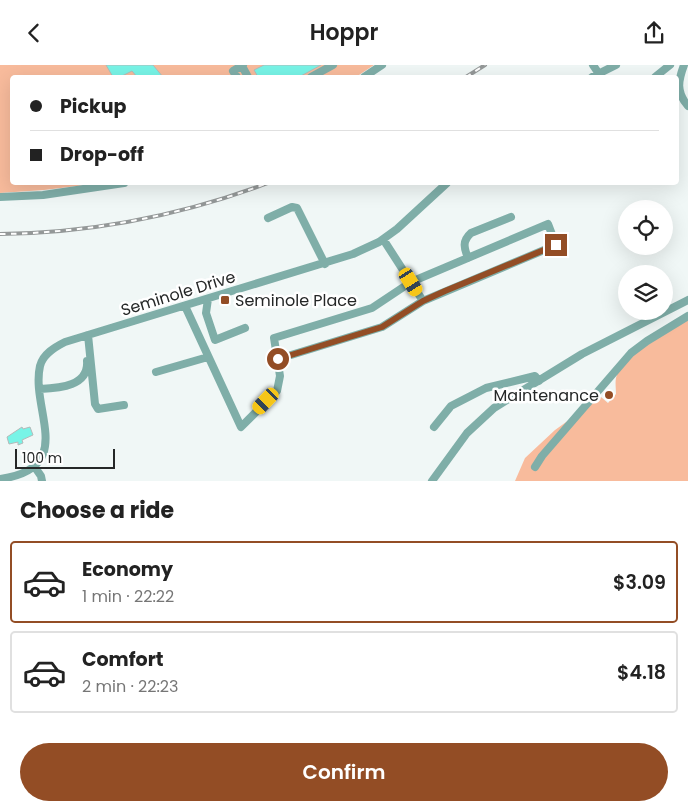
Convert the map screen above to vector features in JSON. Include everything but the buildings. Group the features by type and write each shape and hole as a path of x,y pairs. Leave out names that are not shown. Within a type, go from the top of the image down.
{"street":[{"path":"235,75 243,65"},
{"path":"315,75 333,65"},
{"path":"367,75 382,65"},
{"path":"597,75 616,65"},
{"path":"658,75 670,65"},
{"path":"684,65 679,89 682,99 688,105"},
{"path":"0,197 50,194 111,185"},
{"name":"Seminole Drive","path":"34,466 41,458 46,439 40,389 40,365 48,353 64,342 353,254 383,239 405,223 444,185"},
{"path":"268,219 292,207 297,208 325,264"},
{"path":"468,258 464,247 466,237 471,233 511,217"},
{"path":"185,306 241,427 277,391 280,383 274,338 372,308 411,282 548,224 556,245 423,301 382,327 278,359"},
{"path":"383,239 423,301"},
{"path":"208,299 206,313 214,340 245,329"},
{"path":"432,481 467,433 494,408 582,354 688,300"},
{"path":"535,467 542,456 631,353 688,316"},
{"path":"40,389 66,386 79,381 84,376 87,366 86,335"},
{"path":"86,335 95,404 98,409 124,405"},
{"path":"156,372 208,357"},
{"path":"434,427 451,406 486,388 535,376 539,381"},
{"path":"0,479 23,474 34,466 42,481"}],"shaded area":[{"path":"0,65 374,65 359,75 10,75 10,185 85,185 0,193"},
{"path":"688,317 688,481 515,481 525,458 555,430 601,397 608,403 616,394 616,378 627,360 647,343"}],"railway":[{"path":"469,75 485,65"},
{"path":"0,234 68,230 136,220 203,204 262,185"}],"place":[{"name":"Seminole Place","path":"225,300"},
{"name":"Maintenance","path":"609,395"}],"route":[{"path":"278,359 382,327 423,301 556,245"}]}
